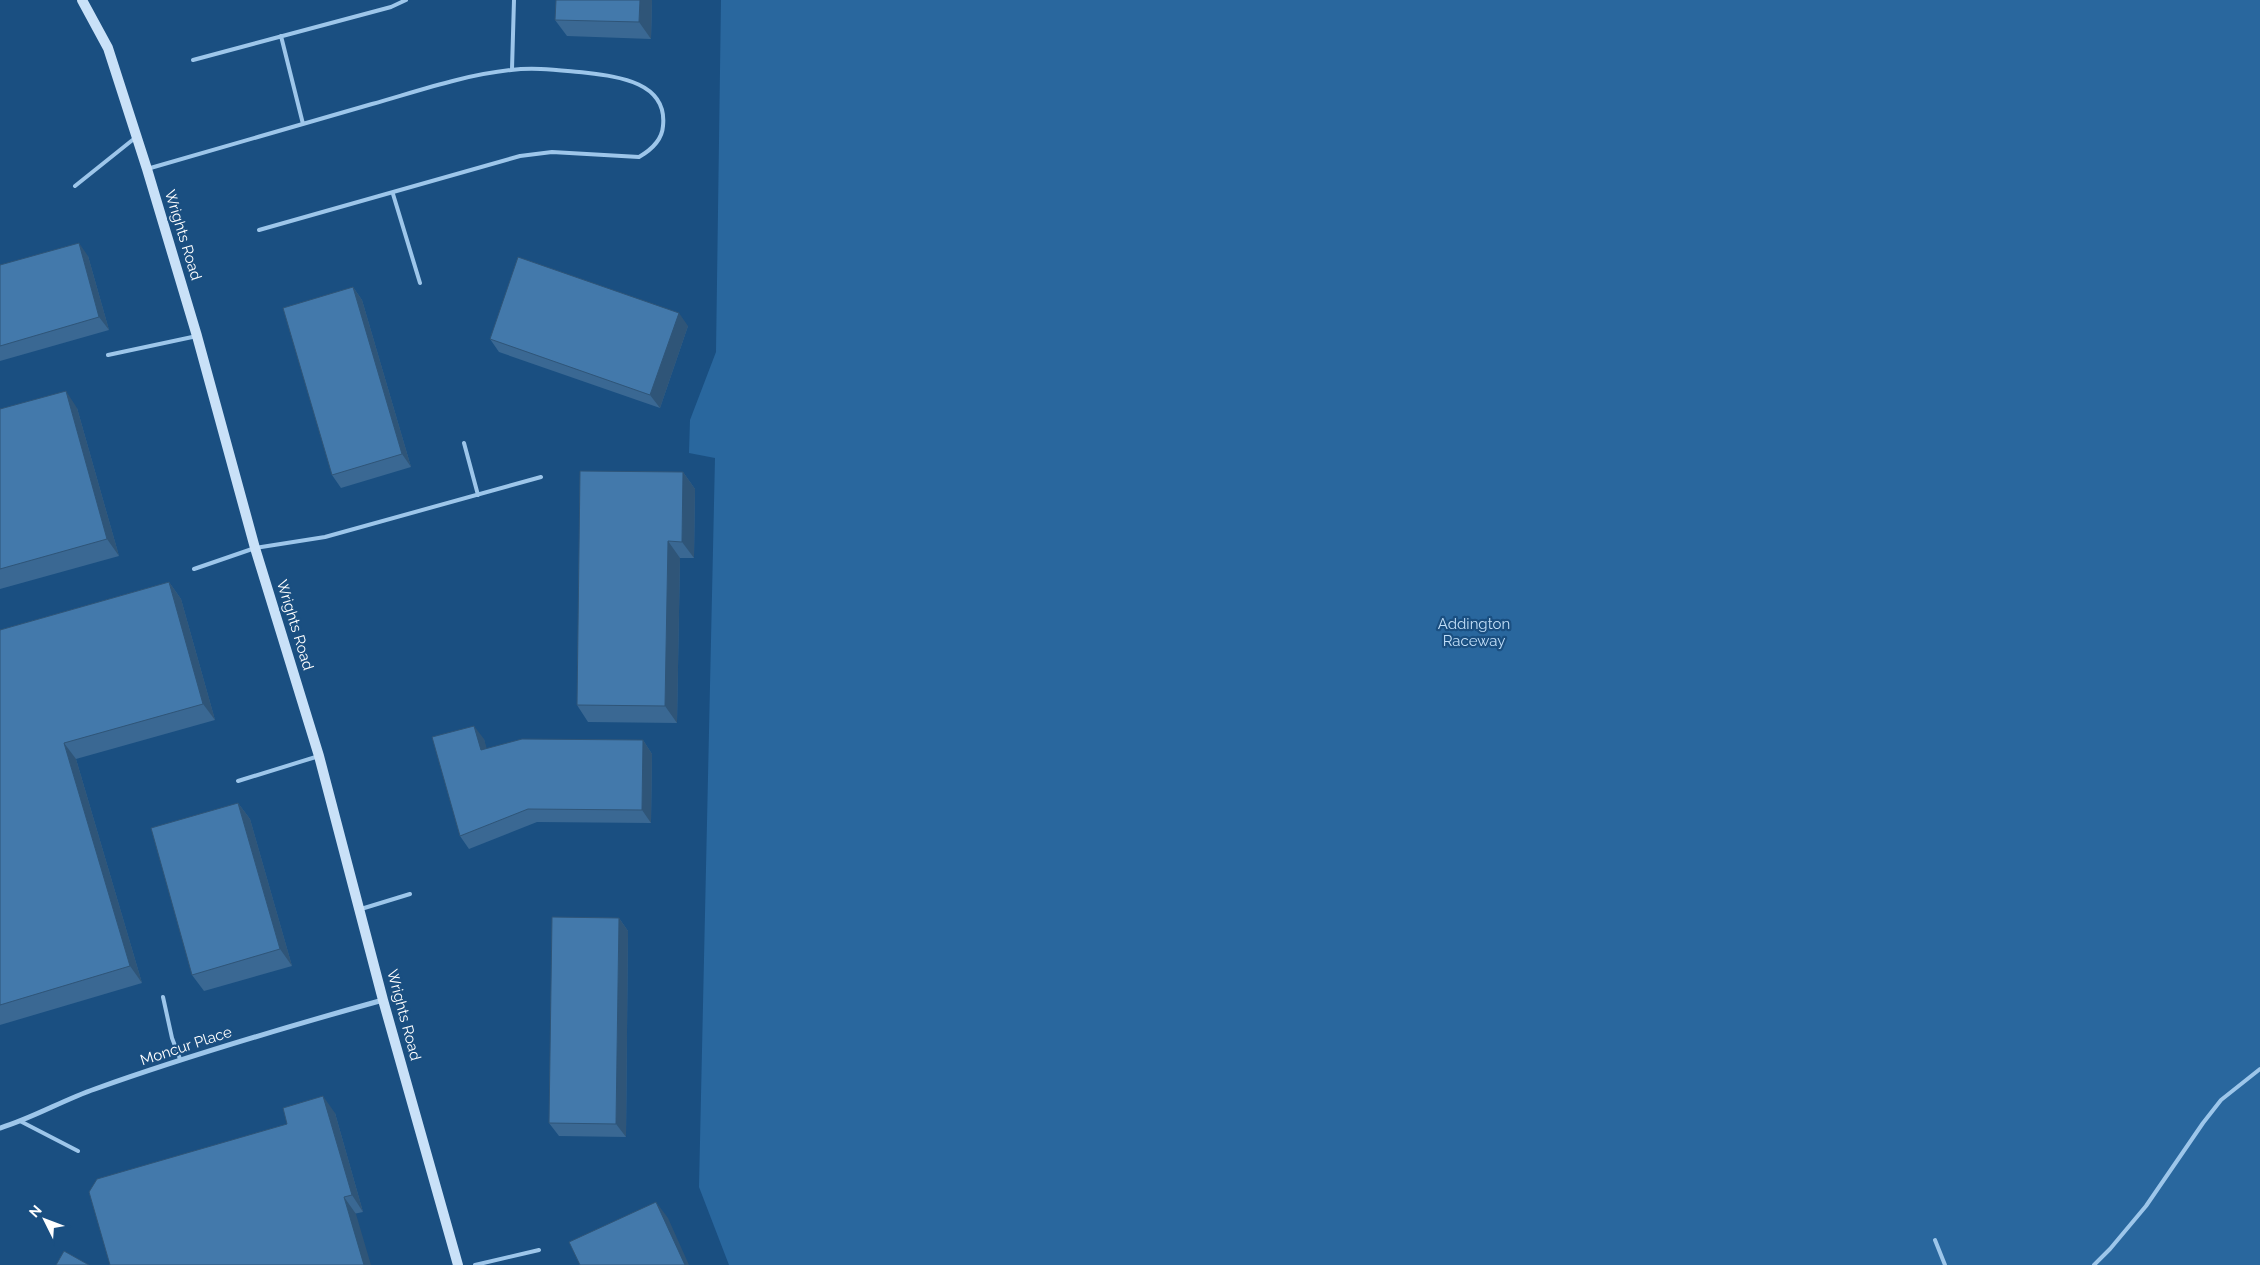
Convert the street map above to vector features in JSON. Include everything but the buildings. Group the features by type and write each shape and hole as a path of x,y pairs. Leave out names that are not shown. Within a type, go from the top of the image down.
{"main road":[{"name":"Wrights Road","path":"82,0 108,48 147,169 197,336 256,548 319,756 361,909 383,1000 458,1265"}],"street":[{"name":"Moncur Place","path":"0,1128 92,1090 180,1060 383,1000"}],"lane":[{"path":"193,60 390,7 406,0"},
{"path":"512,69 514,0"},
{"path":"281,36 303,124"},
{"path":"147,169 457,80 512,69 561,70 623,78 636,83 648,91 662,108 663,126 661,136 648,152 639,157 537,153 259,230"},
{"path":"75,186 137,137"},
{"path":"393,194 420,283"},
{"path":"108,355 197,336"},
{"path":"464,443 478,495"},
{"path":"194,569 256,548 325,537 541,477"},
{"path":"238,781 319,756"},
{"path":"361,909 410,894"},
{"path":"164,997 172,1038 180,1060"},
{"path":"2094,1265 2146,1206 2203,1123 2222,1100 2260,1069"},
{"path":"20,1121 78,1151"},
{"path":"1935,1240 1945,1265"},
{"path":"475,1265 539,1250"}],"green space":[{"name":"Addington Raceway","path":"721,0 2260,0 2260,1265 729,1265 699,1187 715,458 689,453 690,420 716,352"}]}
